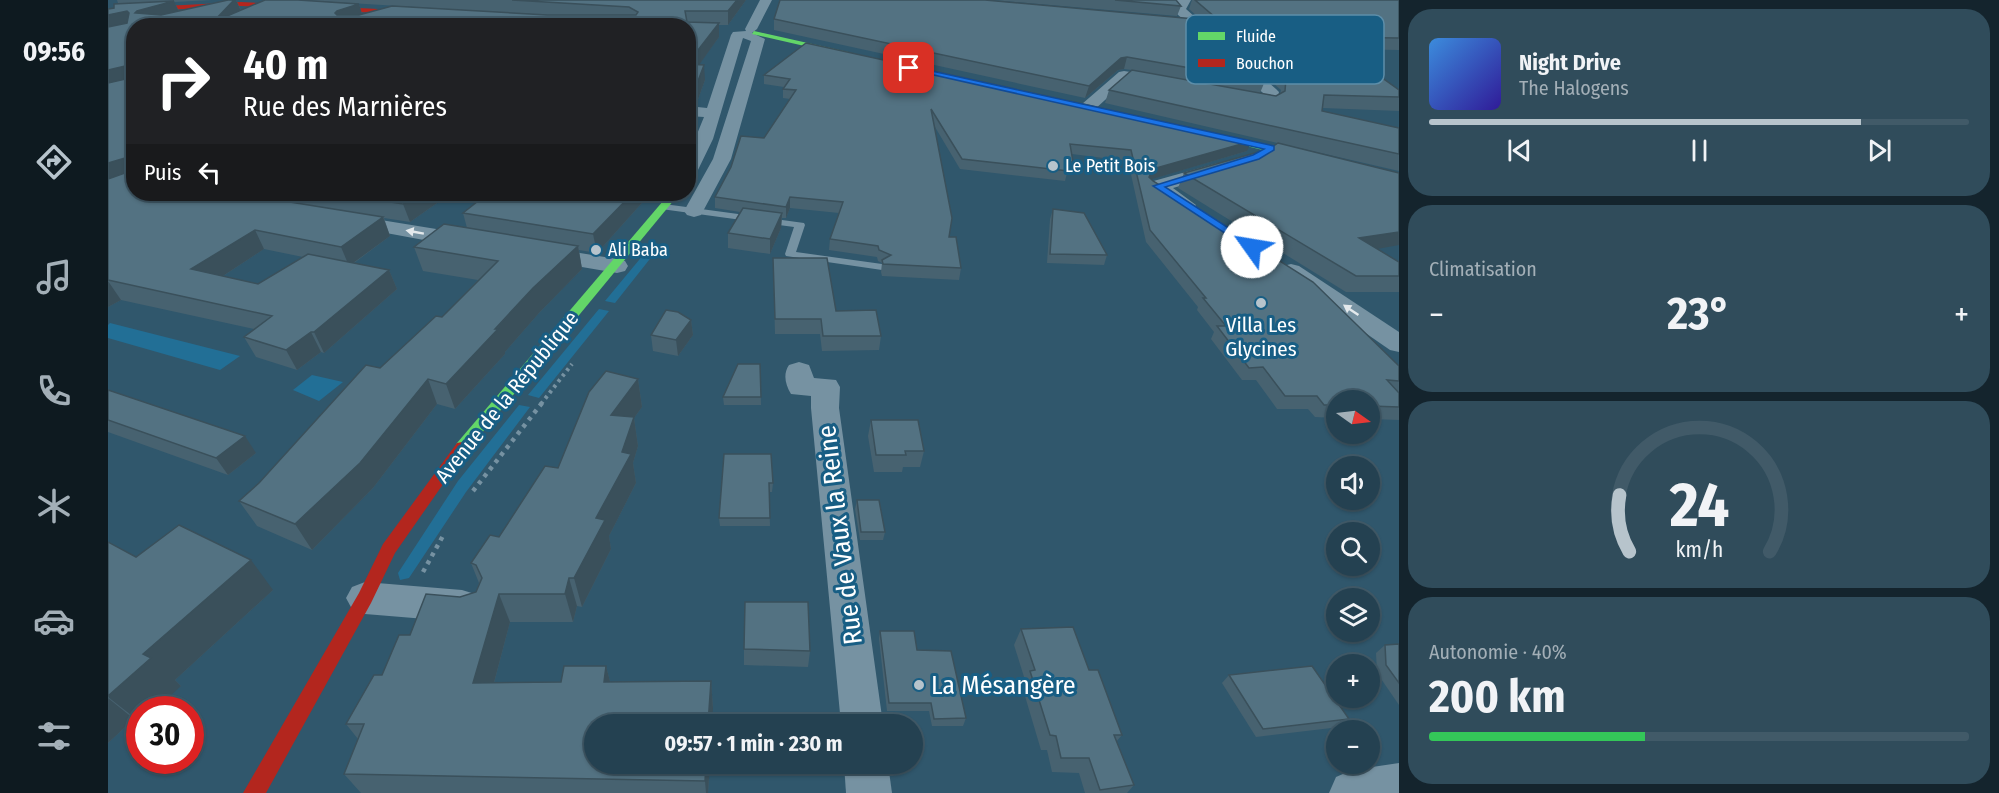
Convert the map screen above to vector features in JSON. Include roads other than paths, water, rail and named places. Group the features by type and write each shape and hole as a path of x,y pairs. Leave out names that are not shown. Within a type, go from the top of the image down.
{"street":[{"path":"741,32 766,0"},
{"path":"1185,0 1182,1 1180,10 1186,16"},
{"path":"108,11 241,4 432,14"},
{"path":"182,18 241,4"},
{"path":"376,18 396,12"},
{"path":"696,161 741,32 745,12"},
{"path":"1171,22 1186,23"},
{"path":"741,32 866,58"},
{"path":"694,211 722,159 758,39 741,32"},
{"path":"1083,106 1124,75 1177,85"},
{"path":"1219,92 1270,102 1271,92 1262,84"},
{"path":"1083,106 1111,112"},
{"path":"696,112 713,113"},
{"path":"1189,129 1399,180"},
{"path":"1208,218 1157,186 1256,157 1271,148"},
{"name":"Avenue de la République","path":"254,793 365,598 389,549 455,456 542,351 617,266 669,201"},
{"path":"324,216 489,245"},
{"path":"525,251 617,266"},
{"path":"1278,263 1399,344"},
{"name":"Rue de Vaux la Reine","path":"799,371 801,387 826,387 825,408 860,714"},
{"path":"365,598 473,607"},
{"path":"867,774 869,793"},
{"path":"1352,793 1399,786"}],"lane":[{"path":"664,207 800,225 790,254 882,267"}],"place":[{"name":"Le Petit Bois","path":"1053,166"},
{"name":"Ali Baba","path":"596,250"},
{"name":"Villa Les Glycines","path":"1261,303"},
{"name":"La Mésangère","path":"919,685"}]}
